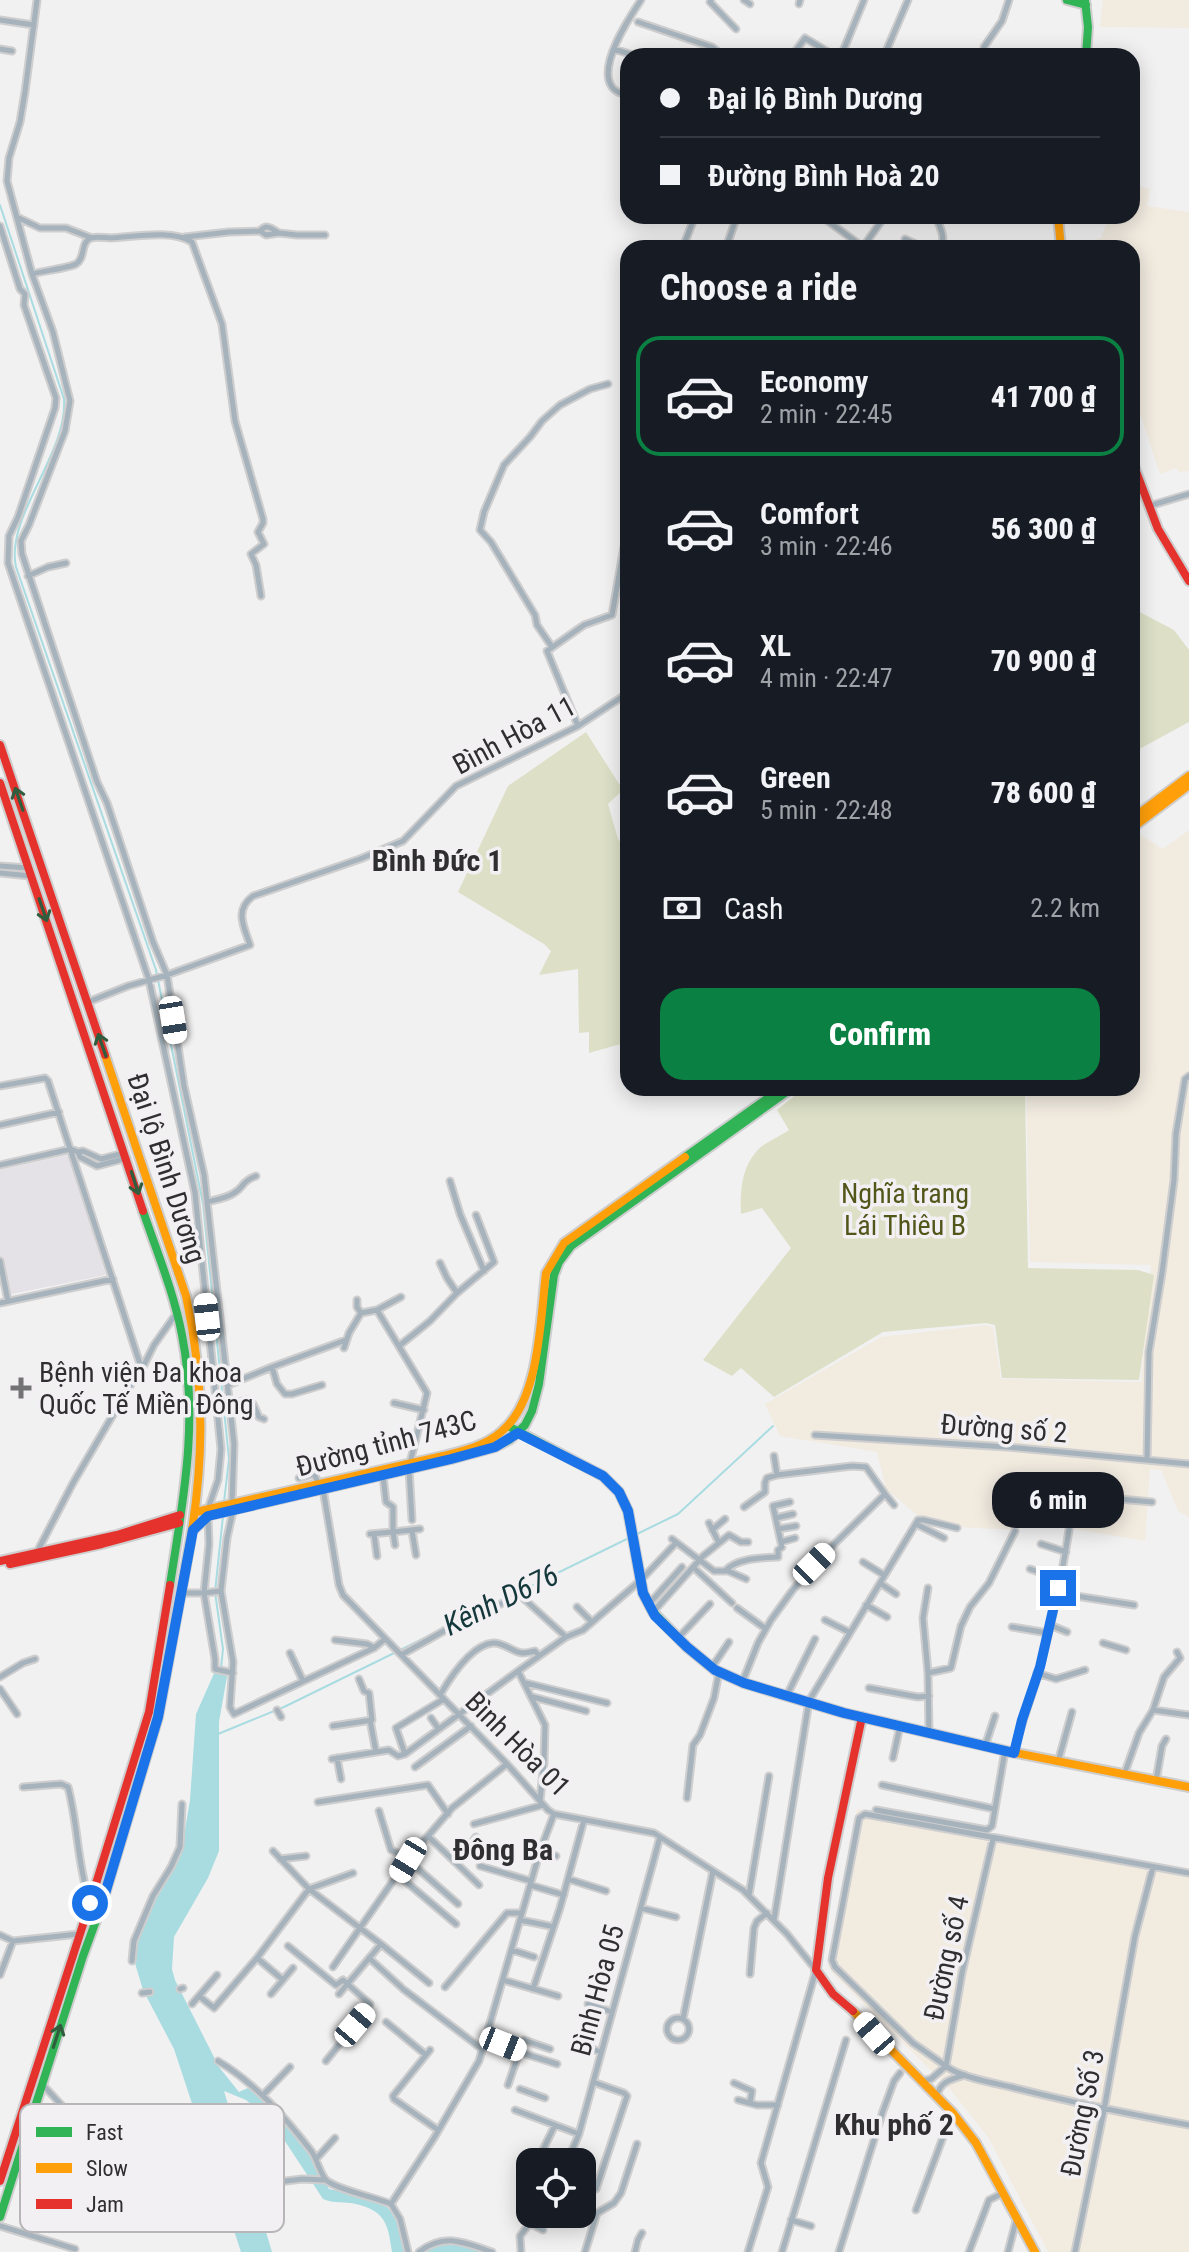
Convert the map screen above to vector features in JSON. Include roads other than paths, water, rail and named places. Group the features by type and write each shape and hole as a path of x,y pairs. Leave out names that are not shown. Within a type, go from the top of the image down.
{"main road":[{"path":"1067,0 1086,2 1087,48"},
{"path":"1140,493 1188,577"},
{"name":"Đại lộ Bình Dương","path":"0,745 186,1296 200,1378 202,1437 193,1530 158,1717 101,1907 35,2104"},
{"path":"1140,814 1187,782"},
{"path":"1140,821 1187,782"},
{"name":"Đại lộ Bình Dương","path":"0,783 177,1314 187,1372 190,1434 186,1485 149,1712 26,2104"},
{"path":"30,872 42,868"},
{"path":"76,1008 88,1002"},
{"name":"Đường tỉnh 743C","path":"0,1563 321,1485 495,1447 518,1433 532,1411 539,1384 554,1275 571,1246 772,1096"},
{"name":"Đường tỉnh 743C","path":"321,1485 383,1476 486,1442 508,1426 523,1405 532,1382 546,1273 564,1243 780,1096"},
{"path":"508,1426 603,1476 619,1492 628,1511 643,1593 651,1608 678,1638 715,1670 742,1683 862,1717 1010,1752 1189,1787"},
{"path":"193,1530 208,1512 197,1500"},
{"path":"862,1717 828,1878 816,1970 833,1994 952,2112 976,2143 1035,2252"},
{"path":"90,1903 101,1907"},
{"path":"28,2095 38,2097"},
{"name":"Đại lộ Bình Dương","path":"0,2217 3,2186 20,2124"},
{"name":"Đại lộ Bình Dương","path":"3,2186 20,2143"}],"street":[{"path":"7,181 9,158 25,92 37,0"},
{"path":"620,93 613,90 608,73 623,27 641,0"},
{"path":"711,0 717,11 736,29"},
{"path":"842,48 864,0"},
{"path":"887,48 908,0"},
{"path":"984,47 1002,21 1009,0"},
{"path":"0,20 34,25"},
{"path":"638,22 713,48"},
{"path":"798,48 805,38 823,48"},
{"path":"0,49 12,51"},
{"path":"614,49 620,51"},
{"path":"0,170 7,181 32,274 53,332 70,401 65,431 21,541 28,576 165,975 184,1086 204,1175 234,1444 233,1507 221,1591 232,1652 230,1707 234,1714 272,1699 387,1640"},
{"path":"18,217 40,228 66,228 92,238 136,235 184,237 260,231 268,227 279,233 325,235"},
{"path":"832,224 854,240"},
{"path":"0,226 20,289 25,294"},
{"path":"184,237 192,242 222,324 235,421 263,519 258,532 264,544 251,554 261,596"},
{"path":"32,274 76,264 82,256 84,244 92,238"},
{"path":"25,294 38,290"},
{"path":"25,294 24,305 56,398 9,536 8,563 149,980 195,1193 221,1449 218,1480 208,1512 209,1544 204,1593 215,1669 233,1673"},
{"path":"552,647 493,544 480,530 484,512 504,465 542,421 560,405 590,389 608,384"},
{"path":"1148,506 1189,494"},
{"path":"28,576 66,563"},
{"path":"578,726 547,651 584,625 612,615 620,570"},
{"name":"Bình Hòa 11","path":"165,975 250,945 241,909 253,896 403,841 456,786 578,726 620,698"},
{"path":"0,866 30,872"},
{"path":"0,873 30,872"},
{"path":"88,1002 165,975"},
{"path":"1147,1460 1149,1352 1174,1180 1176,1134 1185,1079 1189,1076"},
{"path":"0,1086 45,1078 48,1081 141,1367"},
{"path":"0,1125 59,1112"},
{"path":"0,1165 71,1149 101,1159 126,1155"},
{"path":"207,1202 233,1194 244,1181 256,1176"},
{"path":"450,1181 484,1271"},
{"path":"399,1346 494,1262 476,1215"},
{"path":"0,1261 2,1300 113,1279"},
{"path":"440,1263 457,1293"},
{"path":"361,1313 377,1310 401,1297"},
{"path":"357,1300 361,1313"},
{"path":"377,1310 427,1393 410,1466 412,1520"},
{"path":"344,1348 361,1313"},
{"path":"36,1556 73,1483 154,1345 177,1314"},
{"path":"228,1385 347,1339"},
{"path":"272,1367 277,1384 285,1394 322,1385"},
{"path":"230,1404 247,1400 264,1419"},
{"path":"394,1403 424,1410"},
{"name":"Đường số 2","path":"815,1435 1007,1447 1189,1464"},
{"path":"774,1456 777,1475"},
{"path":"744,1507 765,1492 767,1478 859,1466 866,1467 894,1505"},
{"path":"299,1478 314,1474 321,1485"},
{"path":"383,1476 386,1502 393,1507 395,1545"},
{"name":"Bình Hòa 01","path":"321,1485 343,1595 542,1803 554,1814 654,1833 749,1896 816,1970"},
{"path":"742,1683 766,1629 792,1591 814,1564 885,1494"},
{"path":"876,1810 987,1830 992,1826 1010,1752 1048,1633 1075,1495 1152,1502"},
{"path":"725,1571 730,1566 753,1559 778,1557 778,1550 782,1547 773,1506 790,1502"},
{"path":"776,1518 793,1514"},
{"path":"712,1530 725,1519"},
{"path":"774,1921 809,1701 918,1520 957,1528"},
{"path":"709,1523 719,1543"},
{"path":"916,1524 944,1538"},
{"path":"778,1529 796,1526"},
{"path":"377,1556 372,1534 420,1529"},
{"path":"412,1531 416,1555"},
{"path":"928,1673 951,1668 961,1626 970,1607 989,1583 1015,1531"},
{"path":"651,1608 729,1535 741,1542 748,1542"},
{"path":"781,1542 795,1538"},
{"path":"341,1779 334,1759 392,1750 399,1756 405,1754 566,1637 583,1630 641,1580 673,1542 714,1571 725,1571 746,1579"},
{"path":"1041,1544 1066,1552"},
{"path":"863,1562 884,1575"},
{"path":"651,1608 682,1567"},
{"path":"693,1567 735,1606 766,1629"},
{"path":"1030,1569 1060,1579"},
{"path":"1067,1592 1074,1585 1075,1573"},
{"path":"880,1583 896,1594"},
{"path":"928,1588 923,1618 929,1733"},
{"path":"1058,1588 1076,1596 1134,1605"},
{"path":"182,1593 221,1591"},
{"path":"486,1612 510,1599 522,1597 566,1637"},
{"path":"678,1638 710,1604"},
{"path":"866,1605 887,1617"},
{"path":"577,1607 592,1622"},
{"path":"825,1620 849,1632"},
{"path":"399,1653 459,1624 464,1627"},
{"path":"1050,1625 1067,1632"},
{"path":"1012,1627 1048,1633"},
{"path":"444,1631 450,1636"},
{"path":"787,1695 815,1639"},
{"path":"335,1640 367,1644 374,1648"},
{"path":"687,1798 693,1745 714,1698 715,1670 729,1642"},
{"path":"405,1754 396,1728 442,1697 454,1671 484,1647 494,1643 520,1653 535,1651 539,1656"},
{"path":"1103,1643 1126,1650"},
{"path":"1124,1775 1139,1733 1153,1710 1164,1676 1180,1658 1177,1652"},
{"path":"290,1653 303,1681"},
{"path":"0,1677 35,1659"},
{"path":"1037,1673 1056,1679 1085,1670"},
{"path":"474,1824 542,1803 545,1725 518,1671"},
{"path":"359,1679 364,1691 369,1693 376,1752"},
{"path":"525,1683 607,1703"},
{"path":"869,1688 918,1697 929,1696"},
{"path":"0,1689 17,1714"},
{"path":"532,1697 586,1711"},
{"path":"277,1710 281,1717"},
{"path":"1153,1710 1189,1715"},
{"path":"1058,1762 1072,1712"},
{"path":"985,1746 995,1716"},
{"path":"431,1718 438,1728"},
{"path":"333,1726 370,1720"},
{"path":"415,1767 471,1726"},
{"path":"893,1758 900,1726"},
{"path":"1156,1781 1166,1739"},
{"path":"333,1967 408,1859 448,1814 507,1764"},
{"path":"749,1896 769,1776"},
{"path":"23,1787 61,1784 68,1787 84,1885 90,1903"},
{"path":"318,1802 428,1785 448,1814"},
{"path":"882,1785 995,1809"},
{"path":"132,1961 134,1941 153,1896 180,1847 182,1804"},
{"path":"379,1811 391,1850 408,1859 458,1904"},
{"path":"391,2204 479,2061 540,1851 554,1814"},
{"path":"1189,1873 865,1814 859,1818 832,1960 835,1967 913,2043 951,2070 1104,2110 1189,2125"},
{"path":"533,1989 540,1975 584,1820"},
{"path":"429,1837 479,1885"},
{"path":"456,1863 476,1837"},
{"name":"Bình Hòa 05","path":"573,2148 660,1837"},
{"name":"Đường số 4","path":"946,2066 962,1973 993,1838"},
{"path":"273,1851 309,1889 429,1983"},
{"path":"540,1851 556,1856"},
{"path":"279,1859 306,1856"},
{"path":"480,1866 564,1895"},
{"name":"Đường Số 3","path":"1075,2252 1126,1982 1153,1867"},
{"path":"683,2019 674,2018 669,2022 667,2031 672,2038 681,2039 688,2033 683,2019 713,1871"},
{"path":"199,1996 214,2008 257,1958 309,1889 353,1873"},
{"path":"398,1875 456,1924"},
{"path":"568,1879 606,1891"},
{"path":"641,1908 676,1917"},
{"path":"445,1987 507,1913 550,1926"},
{"path":"750,1974 754,1928 767,1913"},
{"path":"0,1935 13,1941 79,1934"},
{"path":"0,1975 13,1941"},
{"path":"339,1994 381,1944"},
{"path":"288,1946 336,1985 343,1980 369,2002 326,2061"},
{"path":"512,1950 534,1957"},
{"path":"257,1958 283,1980"},
{"path":"369,1958 402,1988 482,2049"},
{"path":"271,1994 293,1968"},
{"path":"748,2252 768,2187 761,2163 816,1970"},
{"path":"192,2004 217,1975"},
{"path":"503,1980 558,1996"},
{"path":"142,1993 150,1992"},
{"path":"588,2004 612,2012"},
{"path":"386,2022 428,2052 393,2096 394,2099 438,2130"},
{"path":"486,2037 557,2064"},
{"path":"508,2085 524,2040 550,2049"},
{"path":"792,2252 782,2250 846,2040"},
{"path":"586,2047 601,2052"},
{"path":"218,2061 273,2104"},
{"path":"922,2081 931,2079 946,2066"},
{"path":"263,2095 290,2067"},
{"path":"839,2252 883,2111 900,2073"},
{"path":"937,2096 947,2080 966,2075"},
{"path":"593,2082 627,2096 596,2189"},
{"path":"734,2083 752,2091 750,2103"},
{"path":"42,2084 60,2104"},
{"path":"520,2089 545,2098"},
{"path":"738,2100 778,2105"},
{"path":"515,2110 579,2134"},
{"path":"916,2210 952,2112"},
{"path":"284,2118 316,2159 326,2180"},
{"path":"544,2148 555,2125"},
{"path":"316,2159 335,2138"},
{"path":"585,2252 597,2213 614,2203 621,2193 637,2144"},
{"path":"284,2181 326,2180 391,2204 400,2219 408,2252"},
{"path":"969,2252 989,2200 1003,2193"},
{"path":"791,2220 811,2226"},
{"path":"1008,2252 1016,2221"},
{"path":"0,2226 75,2249"},
{"path":"521,2252 520,2236 527,2228"},
{"path":"539,2228 543,2230"},
{"path":"635,2252 642,2233"},
{"path":"419,2252 434,2242 457,2240 492,2252"}],"water":[{"path":"216,1669 228,1671 219,1722 219,1851 208,1878 174,1937 172,1969 219,2067 239,2092 250,2087 269,2104 251,2104 224,2091 228,2104 192,2104 174,2049 143,1990 134,1960 136,1942 155,1896 182,1847 190,1800 196,1714"},
{"path":"284,2120 329,2189 369,2198 392,2212 405,2252 392,2252 384,2220 374,2211 356,2204 323,2199 284,2140"},
{"path":"234,2232 266,2232 272,2252 241,2252"},
{"path":"457,2242 488,2252 424,2252 432,2246"}],"waterway":[{"path":"0,205 64,399 63,420 57,441 19,527 15,547 16,567 156,970 203,1204 229,1459 224,1502"},
{"name":"Kênh D676","path":"637,1534 678,1514 773,1426"},
{"path":"221,1668 223,1649 215,1592 223,1516"},
{"name":"Kênh D676","path":"457,1622 631,1537"},
{"name":"Kênh D676","path":"218,1734 284,1707 437,1632"}],"place":[{"name":"Bệnh viện Đa khoa Quốc Tế Miền Đông","path":"21,1388"}],"district":[{"name":"Bình Đức 1","path":"437,861"},
{"name":"Đông Ba","path":"503,1850"},
{"name":"Khu phố 2","path":"894,2125"}],"park label":[{"name":"Nghĩa trang Lái Thiêu B","path":"905,1209"}]}
